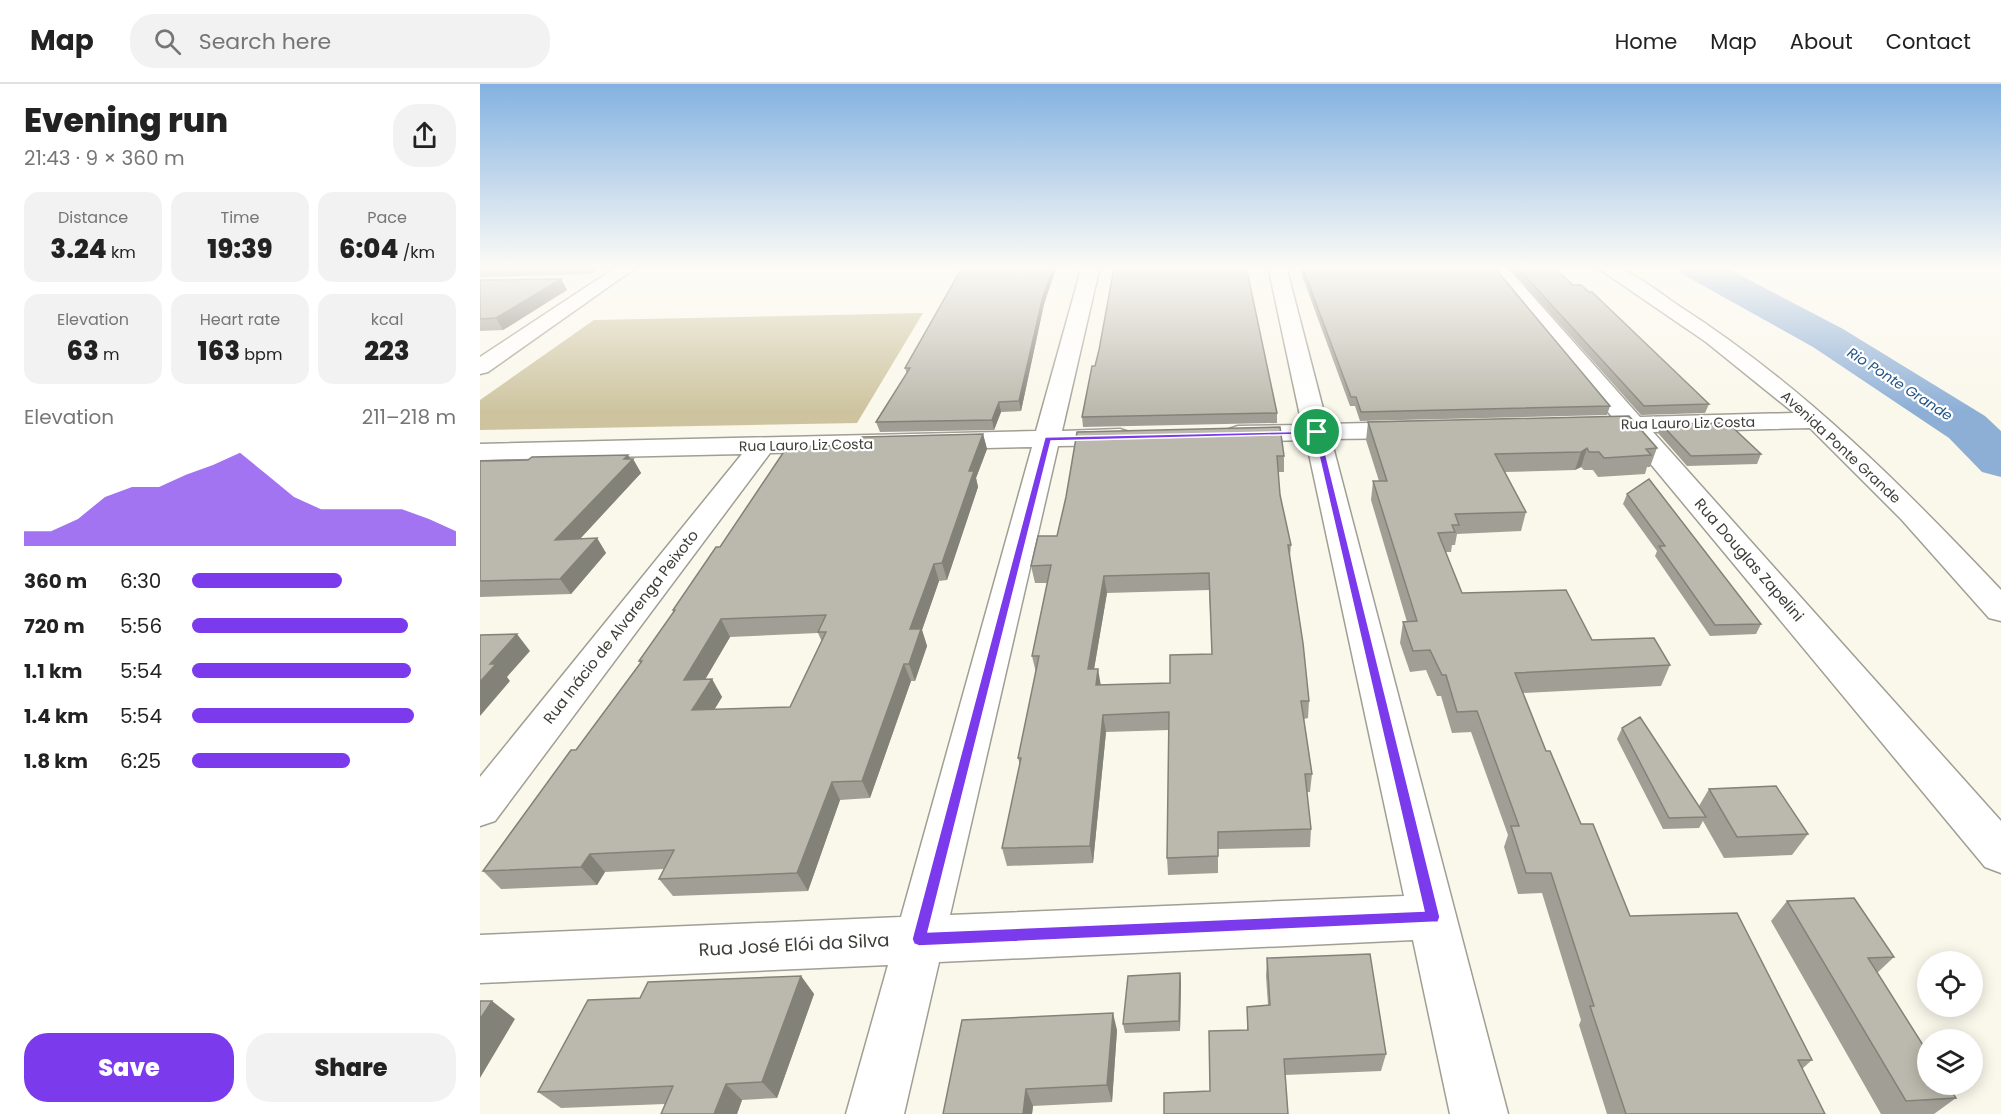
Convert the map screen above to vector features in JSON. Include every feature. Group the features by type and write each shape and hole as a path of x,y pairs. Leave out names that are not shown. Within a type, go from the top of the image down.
{"street":[{"path":"480,367 558,314"},
{"path":"875,1114 1079,314"},
{"path":"1289,314 1479,1114"},
{"name":"Rua Douglas Zapelini","path":"1537,314 2001,853"},
{"name":"Avenida Ponte Grande","path":"1678,314 1762,375 1816,420 1893,496 2001,610"},
{"name":"Rua Lauro Liz Costa","path":"1562,426 1816,420"},
{"path":"1211,435 1434,429"},
{"name":"Rua Lauro Liz Costa","path":"480,452 1141,436"},
{"name":"Rua Inácio de Alvarenga Peixoto","path":"480,808 762,446"},
{"name":"Rua José Elói da Silva","path":"480,959 1432,917"}],"shaded area":[{"path":"922,314 857,423 480,430 480,400 594,320"}],"building":[{"path":"480,314 503,314 496,318 480,319"},
{"path":"936,314 1039,314 1019,401 999,402 992,420 876,422 910,368 905,368"},
{"path":"1106,314 1256,314 1277,413 1082,417 1092,366 1095,366"},
{"path":"1320,314 1533,314 1610,406 1361,412 1356,397 1351,397"},
{"path":"1560,314 1615,314 1709,404 1644,406"},
{"path":"1629,416 1657,448 1646,449 1651,455 1604,458 1599,452 1589,452 1587,448 1581,452 1495,454 1526,512 1455,514 1459,525 1452,525 1455,532 1438,533 1462,593 1566,590 1592,640 1654,638 1670,665 1515,673 1546,751 1550,751 1581,824 1593,824 1630,916 1737,913 1812,1060 1798,1060 1825,1114 1626,1114 1590,1006 1594,1006 1551,873 1526,873 1511,826 1519,826 1477,711 1457,712 1446,675 1442,675 1430,650 1413,651 1403,622 1417,621 1373,481 1387,481 1368,422"},
{"path":"1728,423 1761,454 1691,456 1661,424"},
{"path":"1280,427 1284,456 1277,456 1280,495 1291,545 1288,545 1309,701 1301,701 1312,774 1305,774 1311,829 1218,832 1218,856 1167,858 1169,712 1103,715 1090,846 1002,848 1039,656 1032,656 1051,565 1031,566 1038,536 1057,536 1077,432","holes":["1209,573 1212,654 1170,655 1170,683 1096,685 1098,669 1088,669 1104,576"]},
{"path":"983,434 969,471 974,471 942,563 934,564 910,629 921,629 909,664 904,664 862,781 832,782 797,873 659,879 674,850 590,854 581,867 483,871 571,750 576,750 642,661 639,661 787,447 857,445 862,437","holes":["826,615 818,632 826,632 790,707 692,710 712,679 684,680 721,619"]},
{"path":"628,455 624,459 633,459 555,540 597,538 560,579 480,581 480,461 528,460 532,457"},
{"path":"1649,479 1761,624 1715,625 1659,546 1665,546 1627,494"},
{"path":"517,634 490,664 496,664 480,682 480,635"},
{"path":"1640,717 1706,817 1669,818 1622,728"},
{"path":"1776,786 1808,834 1737,837 1709,789"},
{"path":"1854,898 1894,957 1868,958 1917,1036 1917,1095 1954,1095 1956,1098 1906,1101 1787,901"},
{"path":"1370,954 1386,1054 1284,1059 1288,1114 1164,1114 1164,1093 1210,1091 1209,1031 1248,1030 1247,1007 1270,1005 1267,958"},
{"path":"1180,973 1179,1021 1123,1024 1128,976"},
{"path":"801,976 762,1082 726,1084 714,1114 661,1114 673,1086 538,1092 588,1000 640,998 648,982"},
{"path":"480,1001 492,1001 480,1019"},
{"path":"1113,1013 1107,1085 1026,1089 1023,1114 943,1114 962,1020"}],"waterway":[{"name":"Rio Ponte Grande","path":"1784,314 1828,338 1967,427 2001,461"}],"route":[{"path":"1317,432 1432,917 919,939 1047,439 1317,432"}]}
